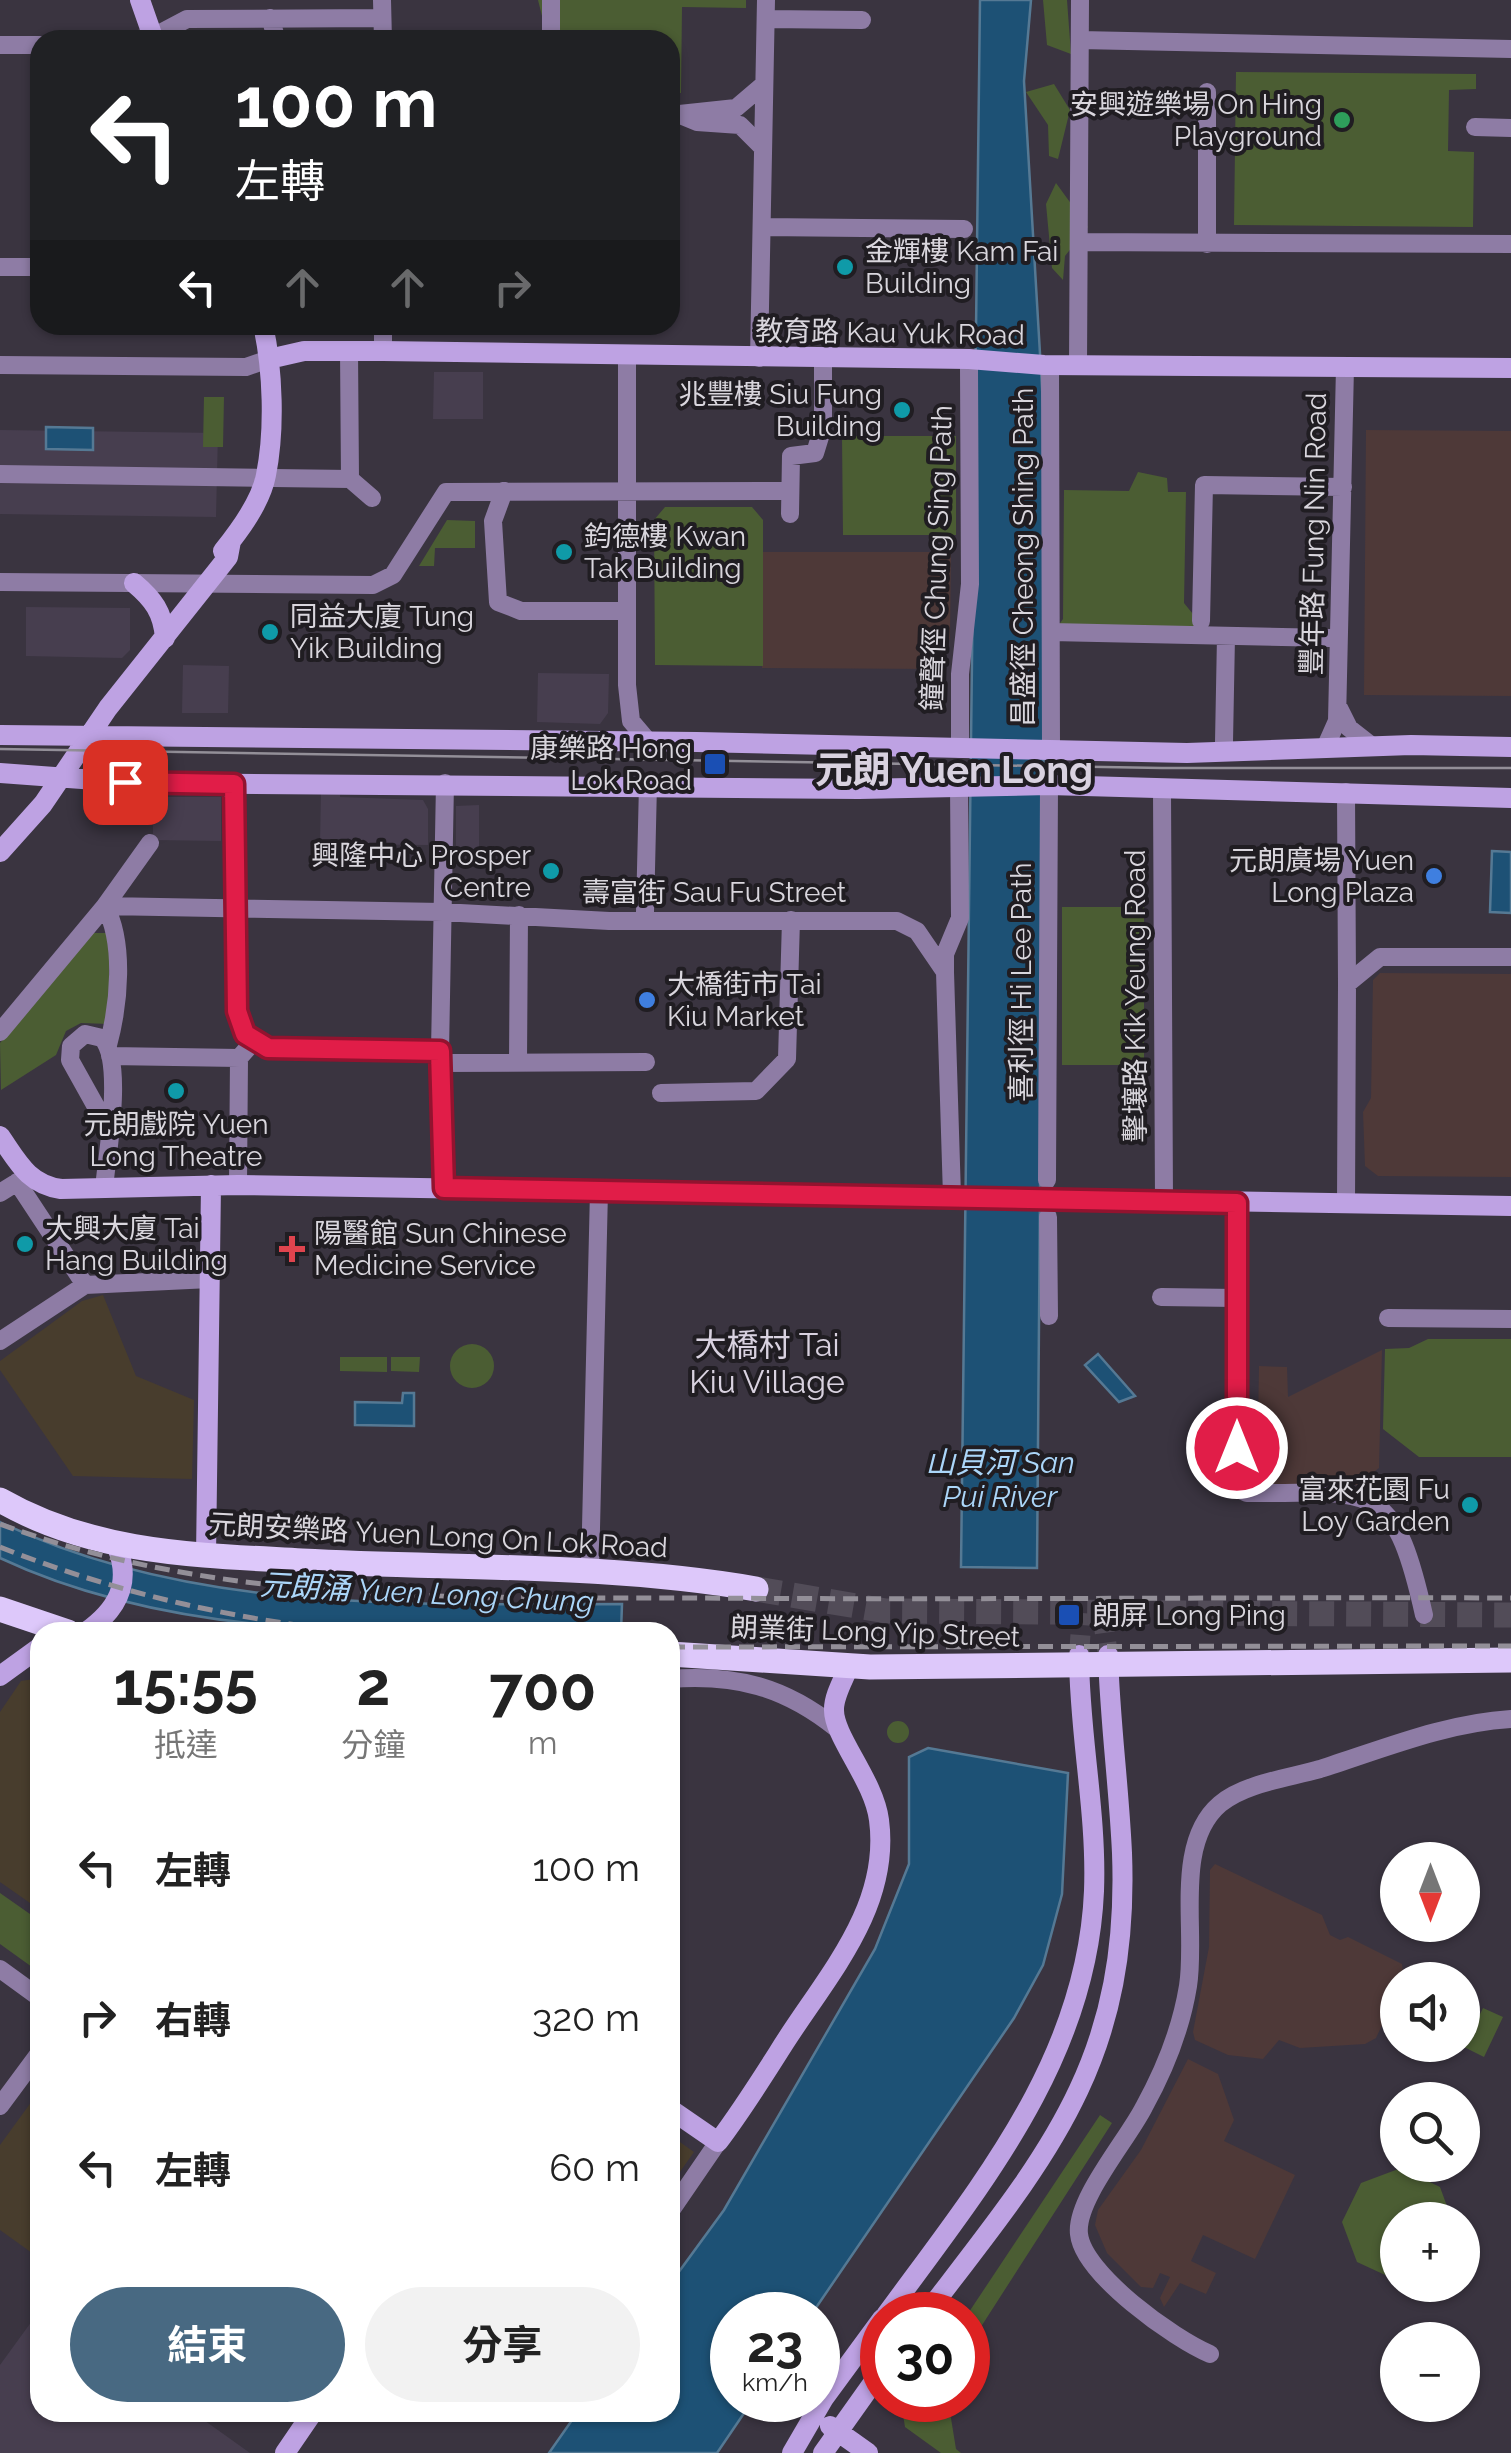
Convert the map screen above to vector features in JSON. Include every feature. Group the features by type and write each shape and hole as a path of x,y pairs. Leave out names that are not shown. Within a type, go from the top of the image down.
{"main road":[{"path":"140,0 145,30"},
{"path":"0,852 34,815 88,736 228,557 231,541 266,476 268,359 264,335"},
{"name":"教育路 Kau Yuk Road","path":"268,359 304,350 383,350 974,364 1511,368"},
{"path":"134,583 152,598 164,618 165,638"},
{"path":"0,735 648,741 1187,753 1372,746 1511,747"},
{"path":"0,774 234,784 648,784 859,789 960,785 1511,798"},
{"path":"0,774 23,786 34,815"},
{"path":"0,1136 22,1179 44,1186 211,1184 1511,1206"},
{"path":"206,1556 211,1184"},
{"name":"元朗安樂路 Yuen Long On Lok Road","path":"0,1501 121,1557 206,1556 650,1572 756,1589"},
{"path":"99,1622 119,1599 121,1557"},
{"path":"0,1610 37,1622"},
{"path":"0,1676 30,1654"},
{"name":"朗業街 Long Yip Street","path":"680,1655 848,1666 1511,1660"},
{"path":"902,2292 1023,2121 1046,2080 1079,1997 1094,1891 1079,1661"},
{"path":"942,2292 1051,2145 1092,2066 1104,2030 1118,1957 1122,1900 1108,1661"},
{"path":"680,2116 718,2142 828,1979 856,1931 876,1879 880,1841 876,1806 866,1776 836,1728 834,1705 848,1666"},
{"path":"840,2381 860,2352"},
{"path":"812,2422 796,2447 822,2453 860,2400"},
{"path":"284,2453 306,2422"},
{"path":"825,2422 868,2453"}],"street":[{"path":"551,0 551,30"},
{"path":"1078,365 1080,0"},
{"path":"165,30 188,19 270,18 382,9"},
{"path":"760,358 766,9 862,20"},
{"path":"270,18 274,30"},
{"path":"1080,40 1511,49"},
{"path":"0,45 30,45"},
{"path":"680,114 736,108 764,85"},
{"path":"1206,244 1207,92"},
{"path":"680,117 740,125 762,147"},
{"path":"1475,127 1511,128"},
{"path":"762,227 964,228"},
{"path":"1078,242 1511,244"},
{"path":"0,267 30,267"},
{"path":"383,335 383,350"},
{"path":"348,350 350,480"},
{"path":"627,355 628,703 637,732 648,741"},
{"path":"0,365 246,367 268,359"},
{"path":"790,514 791,456 815,453 823,428 824,359"},
{"name":"鐘聲徑 Chung Sing Path","path":"963,749 960,674 970,584 974,364"},
{"name":"昌盛徑 Cheong Shing Path","path":"1047,364 1049,750"},
{"name":"豐年路 Fung Nin Road","path":"1326,748 1336,731 1338,702 1345,367"},
{"path":"0,474 350,480 372,498"},
{"path":"1202,622 1204,485 1342,486"},
{"path":"504,491 493,521 498,602 521,611 626,612"},
{"path":"0,582 134,583 210,578 373,585 393,574 446,492 790,492"},
{"path":"1050,632 1330,638"},
{"path":"1224,742 1226,636"},
{"name":"豐年路 Fung Nin Road","path":"1338,702 1349,728 1372,746"},
{"path":"444,783 440,1057 444,1188"},
{"path":"234,784 237,1011 245,1034 254,1042 283,1049 518,1062 646,1062"},
{"path":"645,912 648,784"},
{"path":"954,1196 944,954 960,918 960,785"},
{"name":"喜利徑 Hi Lee Path","path":"1047,786 1049,1316"},
{"name":"擊壤路 Kik Yeung Road","path":"1162,790 1164,1200"},
{"path":"1346,792 1346,1204"},
{"path":"0,1032 105,906 150,842"},
{"path":"104,1188 116,926 105,906"},
{"name":"壽富街 Sau Fu Street","path":"105,906 442,912 609,921 897,921 917,932 944,972"},
{"path":"518,1062 520,915"},
{"path":"661,1093 756,1091 787,1058 792,920"},
{"path":"1346,984 1380,957 1511,957"},
{"path":"109,1130 94,1109 69,1055 74,1040 85,1034 96,1035 109,1051 239,1058"},
{"path":"238,1185 239,1058 254,1042"},
{"path":"0,1193 22,1179 85,1285"},
{"path":"590,1570 599,1190"},
{"path":"1237,1203 1237,1485 1247,1494 1366,1496 1403,1538 1424,1614"},
{"path":"0,1341 85,1285 210,1280"},
{"path":"1161,1297 1236,1298"},
{"path":"1388,1318 1511,1320"},
{"path":"680,1679 732,1682 784,1692 836,1728"},
{"path":"1210,2354 1164,2329 1091,2261 1080,2244 1078,2223 1084,2204 1144,2108 1171,2052 1188,1986 1193,1853 1208,1817 1234,1794 1480,1720 1511,1718"},
{"path":"0,1969 30,1991"},
{"path":"0,2106 30,2066"},
{"path":"680,2197 718,2142"}],"shaded area":[{"path":"434,372 483,372 483,419 433,419"},
{"path":"0,430 218,433 216,517 0,514"},
{"path":"1366,430 1511,431 1511,696 1364,695"},
{"path":"762,552 951,552 950,638 939,669 762,668"},
{"path":"26,607 130,608 130,650 122,658 26,656"},
{"path":"183,665 229,666 228,713 182,713"},
{"path":"538,673 609,674 608,713 600,724 537,722"},
{"path":"321,791 340,792 340,797 423,800 428,809 428,845 320,844"},
{"path":"153,797 221,797 221,841 153,840"},
{"path":"479,805 479,852 456,852 456,806"},
{"path":"1380,973 1511,974 1511,1177 1378,1176 1365,1166 1363,1112 1371,1098 1373,980"},
{"path":"103,1295 136,1376 194,1400 192,1479 73,1476 0,1370 0,1361 82,1301"},
{"path":"1382,1350 1379,1468 1357,1485 1257,1485 1259,1366 1287,1367 1288,1397"},
{"path":"30,1680 30,1903 0,1882 0,1712 21,1681"},
{"path":"1215,1864 1322,1915 1330,1935 1340,1940 1348,1937 1398,1962 1380,1962 1380,2029 1376,2038 1365,2044 1300,2048 1279,2040 1263,2059 1228,2055 1195,2040 1193,2032 1209,1947 1210,1870"},
{"path":"1188,2059 1218,2074 1234,2120 1224,2141 1295,2175 1255,2259 1203,2235 1191,2261 1216,2273 1206,2294 1180,2283 1164,2307 1160,2298 1170,2277 1160,2273 1153,2288 1141,2287 1107,2253 1095,2225 1098,2210 1141,2150"},
{"path":"30,2104 30,2252 0,2230 0,2145"},
{"path":"680,2142 694,2152 680,2172"},
{"path":"30,2324 30,2422 207,2422 250,2453 0,2453 0,2365"}],"green space":[{"path":"538,0 746,0 746,8 682,7 681,93 680,30 546,30"},
{"path":"1043,0 1067,0 1071,54 1047,45"},
{"name":"安興遊樂場 On Hing Playground","path":"1236,72 1476,74 1476,89 1449,90 1448,151 1474,152 1473,227 1234,225"},
{"path":"1054,84 1070,110 1058,159 1049,156 1048,125 1026,92"},
{"path":"1056,183 1088,227 1065,256 1063,280 1052,268 1046,204"},
{"path":"204,397 224,397 223,447 203,447"},
{"path":"842,436 956,436 956,535 843,535"},
{"path":"1138,472 1167,478 1168,492 1186,492 1184,603 1201,624 1196,641 1058,626 1063,619 1064,490 1129,491"},
{"path":"665,507 752,507 763,520 763,666 655,665 654,520"},
{"path":"447,520 475,521 475,548 435,548 434,566 419,566"},
{"path":"1062,907 1144,907 1144,1065 1062,1065"},
{"path":"91,933 109,933 109,1024 81,1023 66,1031 56,1055 1,1090 0,1043"},
{"path":"1428,1339 1511,1339 1511,1457 1419,1457 1383,1429 1385,1349 1409,1348"},
{"path":"472,1344 488,1350 494,1366 488,1382 472,1388 456,1382 450,1366 456,1350"},
{"path":"340,1357 387,1357 387,1372 340,1371"},
{"path":"391,1357 420,1357 419,1372 391,1371"},
{"path":"898,1721 906,1724 906,1740 898,1743 890,1740 887,1732 890,1724"},
{"path":"0,1893 30,1914 30,1966 0,1944"},
{"path":"1483,2008 1503,2017 1484,2057 1480,2055"},
{"path":"1100,2115 1112,2123 990,2313 990,2292 982,2292"},
{"path":"1380,2176 1380,2182 1430,2182 1440,2187 1445,2202 1380,2202 1380,2273 1357,2262 1342,2222 1361,2183"},
{"path":"904,2422 952,2422 956,2449 961,2453 941,2453 905,2427"}],"water":[{"name":"山貝河 San Pui River","path":"980,0 1031,0 1024,81 1046,456 1037,1568 961,1567"},
{"path":"46,427 93,428 93,450 46,449"},
{"path":"1492,851 1511,852 1511,913 1490,912"},
{"path":"1098,1354 1135,1396 1119,1402 1085,1365"},
{"path":"403,1393 414,1393 414,1426 355,1425 355,1402 402,1403"},
{"name":"元朗涌 Yuen Long Chung","path":"0,1522 73,1552 148,1574 226,1588 384,1602 622,1604 621,1622 226,1621 148,1607 73,1587 0,1558"},
{"path":"928,1748 1068,1773 1062,1894 1043,1965 1014,2018 827,2292 710,2292 710,2422 738,2422 717,2453 549,2453 571,2422 680,2422 680,2270 724,2210 875,1949 909,1864 909,1757"}],"tunnel":[{"path":"756,1589 886,1611 1511,1615"},
{"path":"1079,1655 1082,1613"},
{"path":"1102,1613 1108,1655"}],"tram line":[{"path":"0,749 1162,768 1511,768"}],"railway":[{"path":"0,1524 84,1551 169,1570 256,1583 431,1596 1511,1598"},
{"path":"0,1547 130,1591 277,1622"},
{"path":"680,1647 1511,1646"}],"place":[{"name":"安興遊樂場 On Hing Playground","path":"1342,120"},
{"name":"金輝樓 Kam Fai Building","path":"845,267"},
{"name":"兆豐樓 Siu Fung Building","path":"902,410"},
{"name":"鈞德樓 Kwan Tak Building","path":"564,552"},
{"name":"同益大廈 Tung Yik Building","path":"270,632"},
{"name":"康樂路 Hong Lok Road","path":"715,764"},
{"name":"興隆中心 Prosper Centre","path":"551,871"},
{"name":"元朗廣場 Yuen Long Plaza","path":"1434,876"},
{"name":"大橋街市 Tai Kiu Market","path":"647,1000"},
{"name":"元朗戲院 Yuen Long Theatre","path":"176,1091"},
{"name":"大興大廈 Tai Hang Building","path":"25,1244"},
{"name":"陽醫館 Sun Chinese Medicine Service","path":"292,1249"},
{"name":"富來花園 Fu Loy Garden","path":"1470,1505"},
{"name":"朗屏 Long Ping","path":"1069,1615"}],"district":[{"name":"元朗 Yuen Long","path":"954,769"},
{"name":"大橋村 Tai Kiu Village","path":"767,1362"}],"route":[{"path":"125,782 234,784 237,1011 245,1034 268,1048 440,1051 444,1188 1237,1203 1237,1448"}]}
